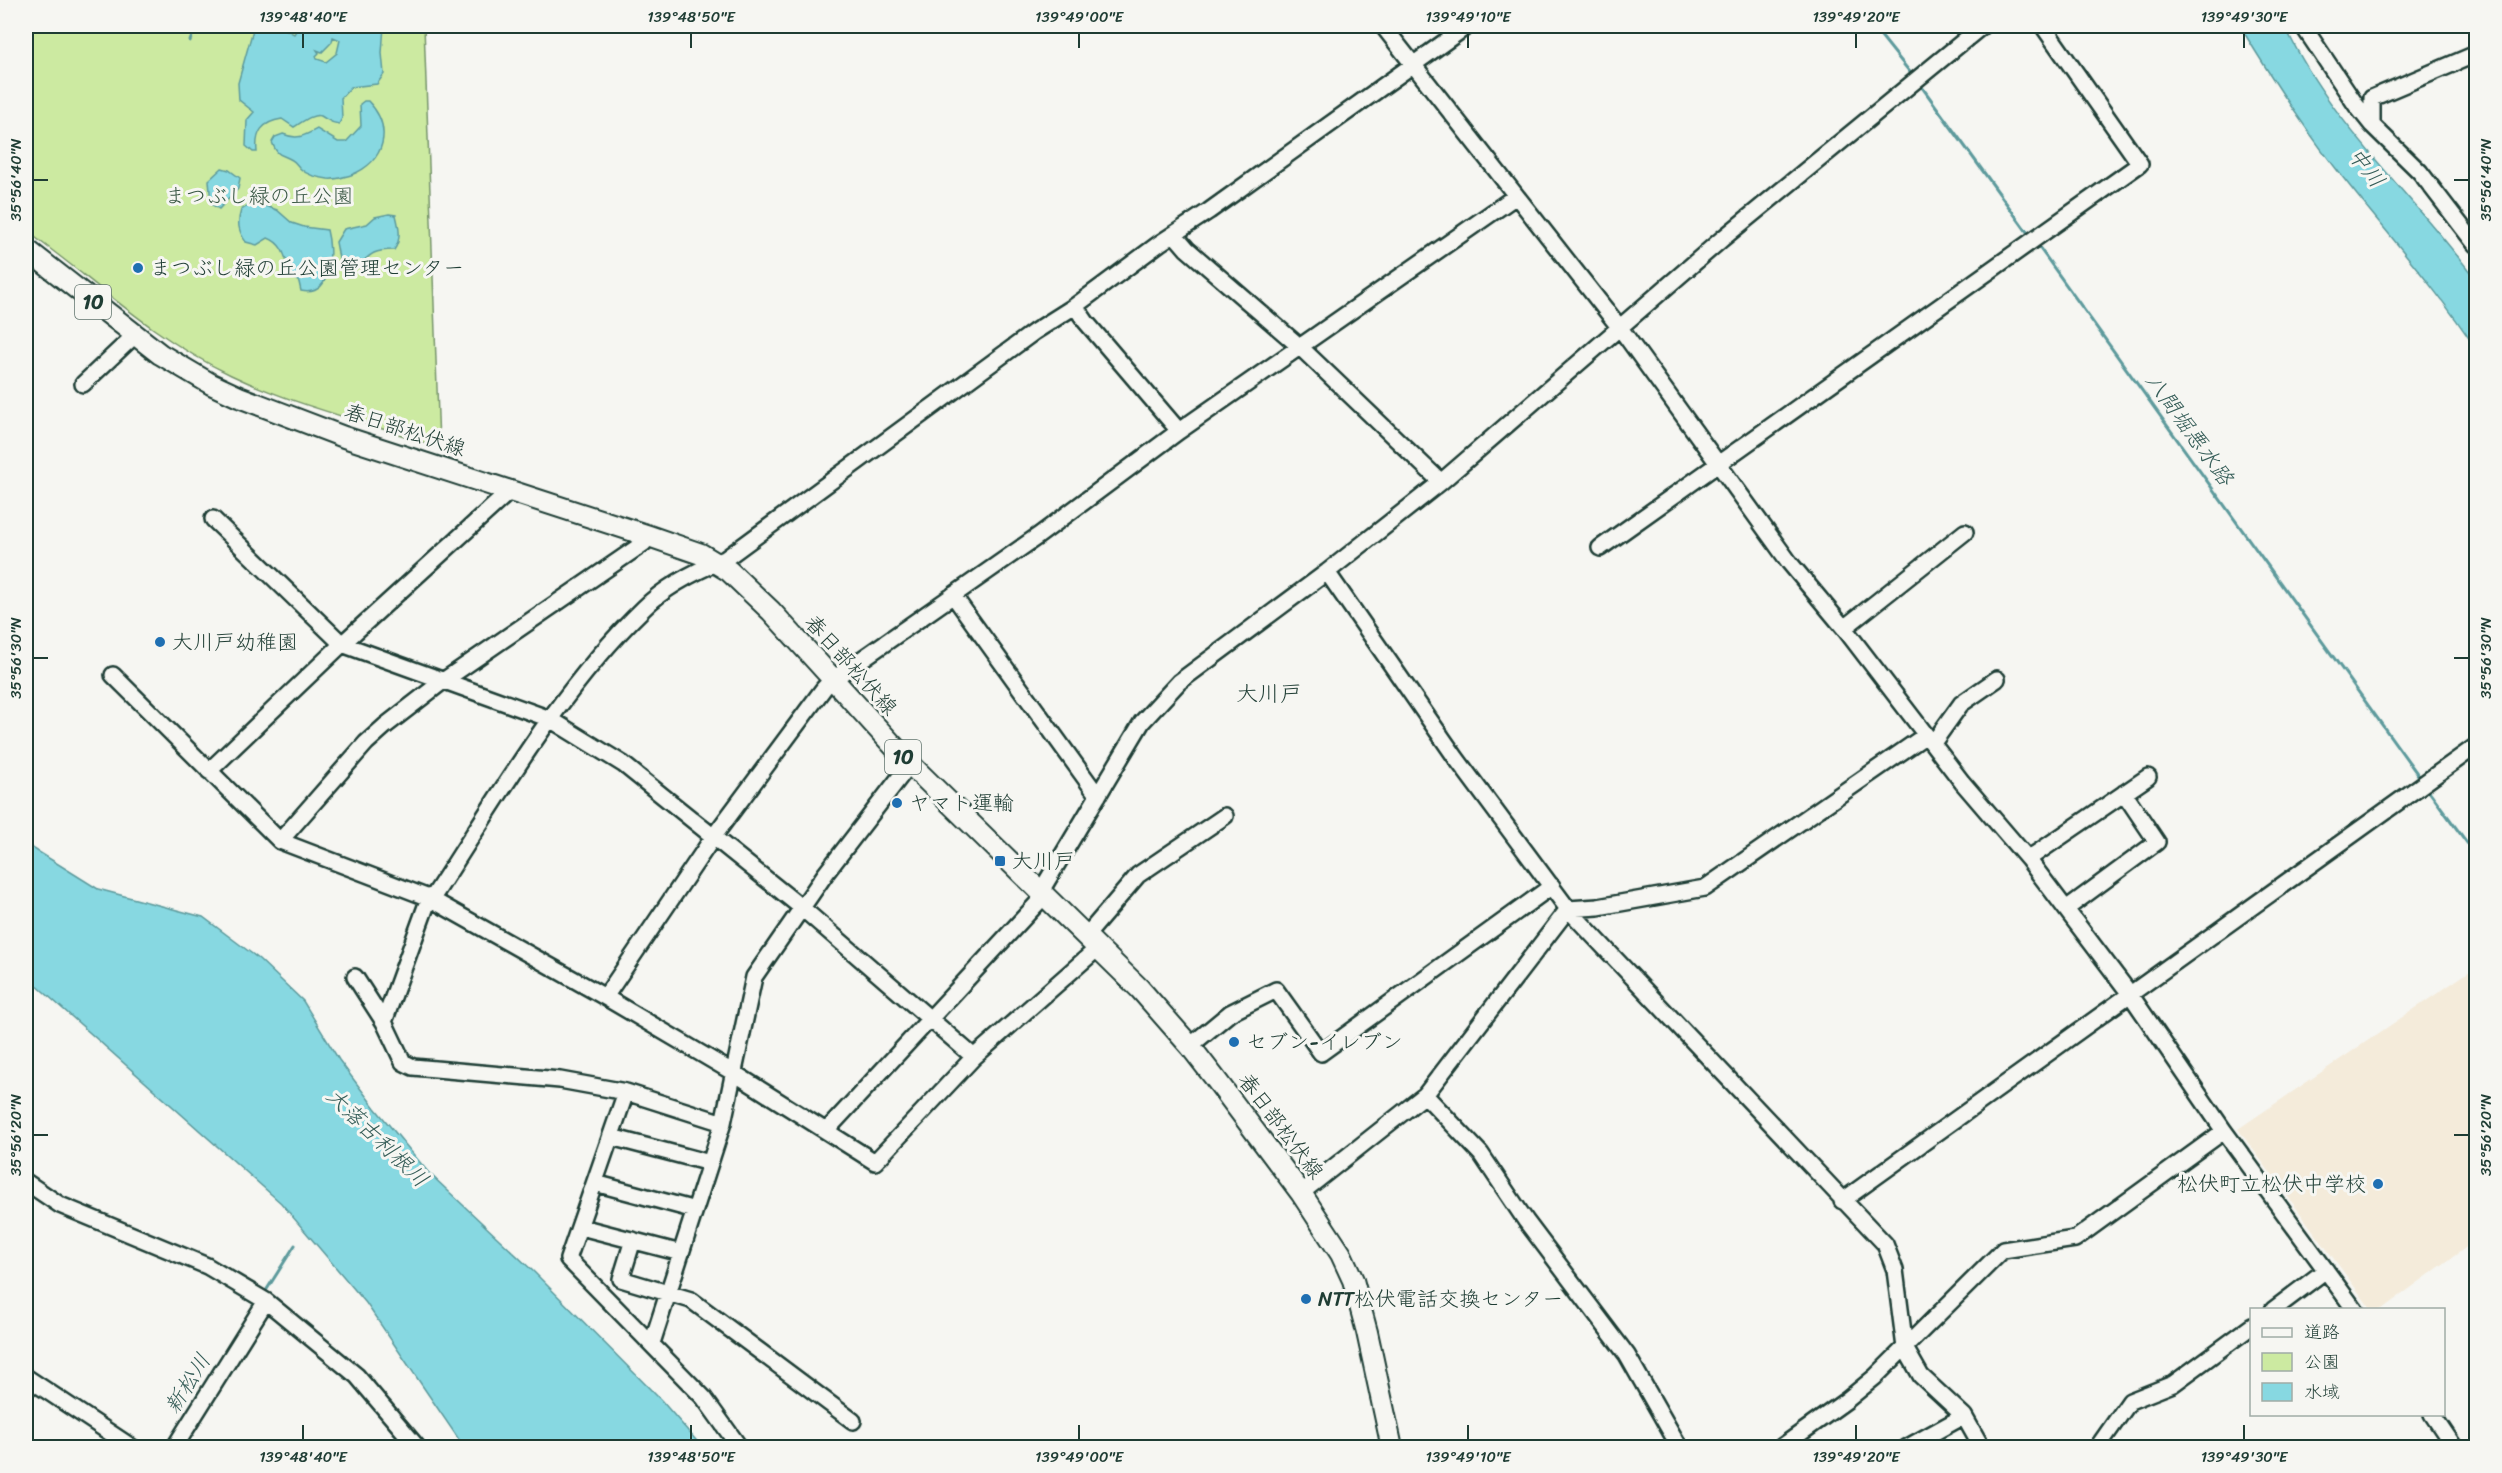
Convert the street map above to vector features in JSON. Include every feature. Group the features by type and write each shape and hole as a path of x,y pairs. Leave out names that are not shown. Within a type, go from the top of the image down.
{"main road":[{"name":"春日部松伏線","path":"26,249 135,335 193,374 268,410 701,554 729,571 771,611 910,764 1093,941 1190,1046 1301,1192 1341,1254 1353,1280 1368,1332 1392,1448"}],"street":[{"path":"1383,26 1620,328 1789,562 1844,628 1929,739 2066,909 2130,994 2224,1131 2354,1308"},
{"path":"384,1022 429,898 435,894 550,719 587,669 644,607 671,588 733,553 1034,332 1075,306 1467,26"},
{"path":"826,1131 1043,893 1142,723 1179,682 1327,572 1441,482 1722,239 1982,26"},
{"path":"1600,548 2140,164 2043,26"},
{"path":"2303,26 2356,105 2372,125 2420,172 2476,245"},
{"path":"2372,125 2372,98 2476,54"},
{"path":"605,997 714,836 776,751 832,680 1045,531 1179,431 1299,346 1516,196"},
{"path":"1175,235 1187,249 1299,346 1441,482"},
{"path":"1075,306 1179,431"},
{"path":"83,384 135,335"},
{"path":"208,771 342,644 511,490"},
{"path":"213,519 342,644 550,719 623,764 802,908 974,1057"},
{"path":"1844,628 1965,532"},
{"path":"280,841 366,743 443,681 644,543 649,536"},
{"path":"1327,572 1456,758 1568,909 1885,1244 1895,1270 1905,1348 1921,1376 1964,1416 1982,1448"},
{"path":"953,596 1098,796"},
{"path":"113,675 280,841 429,898 734,1073 875,1162 974,1057 1093,941 1138,875 1225,816"},
{"path":"1301,1192 1425,1095 1568,909 1598,907 1706,888 1929,739 1960,704 1997,679"},
{"path":"1842,1201 2476,746"},
{"path":"652,1344 723,1124 754,977 826,873 910,764"},
{"path":"2028,859 2148,777"},
{"path":"2066,909 2157,842 2124,793"},
{"path":"1190,1046 1230,1013 1275,990 1321,1053 1552,886"},
{"path":"355,976 384,1022 404,1062 413,1067 560,1080 626,1092 723,1124"},
{"path":"626,1092 568,1259 704,1398 740,1448"},
{"path":"1425,1095 1481,1154 1526,1221 1627,1355 1680,1448"},
{"path":"1780,1448 1847,1400 1905,1348 2003,1250 2075,1239 2224,1131"},
{"path":"611,1137 710,1163"},
{"path":"26,1182 60,1205 207,1266 266,1300 357,1376 418,1448"},
{"path":"595,1183 695,1210"},
{"path":"581,1227 681,1253"},
{"path":"633,1240 621,1278 691,1300 853,1421"},
{"path":"2276,1308 2326,1270"},
{"path":"174,1448 266,1300"},
{"path":"2097,1448 2130,1401 2173,1384 2250,1327"},
{"path":"26,1377 133,1448"},
{"path":"1906,1448 1964,1416"},
{"path":"2433,1416 2455,1448"}],"shaded area":[{"name":"松伏町立松伏中学校","path":"2476,967 2476,1240 2383,1308 2370,1308 2238,1129"}],"green space":[{"name":"まつぶし緑の丘公園","path":"26,26 424,26 439,444 434,446 306,405 256,386 209,364 150,326 26,230"}],"water":[{"path":"254,26 284,26 283,28 294,34 299,26 384,26 382,53 384,74 377,84 351,87 341,98 342,118 339,124 318,115 294,127 282,119 275,120 261,129 257,139 257,152 253,152 246,146 247,120 254,112 239,100 238,83","holes":["333,37 340,40 337,53 326,62 317,59 316,56 319,53 317,50 322,52 332,42"]},
{"name":"中川","path":"2240,26 2285,26 2304,62 2349,127 2452,248 2476,280 2476,349 2425,279 2321,149"},
{"path":"368,101 376,111 383,133 378,153 363,169 337,179 318,177 304,172 293,161 278,153 274,147 272,142 275,137 283,134 292,137 300,136 317,129 338,142 346,142 361,126 360,104"},
{"path":"222,168 240,178 238,189 219,209 211,204 209,180"},
{"path":"254,202 277,210 292,223 327,230 330,259 325,280 320,287 312,291 301,291 299,282 294,278 284,253 275,242 268,238 257,245 246,242 240,230 241,210"},
{"path":"396,215 399,228 398,242 394,250 374,253 355,268 346,268 340,264 336,242 344,229 367,224 375,217"},
{"name":"大落古利根川","path":"26,844 98,889 203,917 259,959 303,1001 339,1060 428,1172 534,1272 661,1400 702,1447 464,1447 366,1303 281,1203 26,976"}],"waterway":[{"path":"190,41 196,26"},
{"name":"八間堀悪水路","path":"1873,26 1913,76"},
{"name":"八間堀悪水路","path":"1919,83 2030,236"},
{"name":"八間堀悪水路","path":"2036,243 2421,779"},
{"name":"八間堀悪水路","path":"2426,787 2476,855"},
{"name":"新松川","path":"264,1294 295,1245"},
{"name":"新松川","path":"205,1385 232,1342"}],"place":[{"name":"まつぶし緑の丘公園管理センター","path":"138,268"},
{"name":"大川戸幼稚園","path":"160,642"},
{"name":"ヤマト運輸","path":"897,803"},
{"name":"大川戸","path":"1000,861"},
{"name":"セブン-イレブン","path":"1234,1042"},
{"name":"松伏町立松伏中学校","path":"2378,1184"},
{"name":"NTT松伏電話交換センター","path":"1306,1299"}],"district":[{"name":"大川戸","path":"1269,693"}]}
